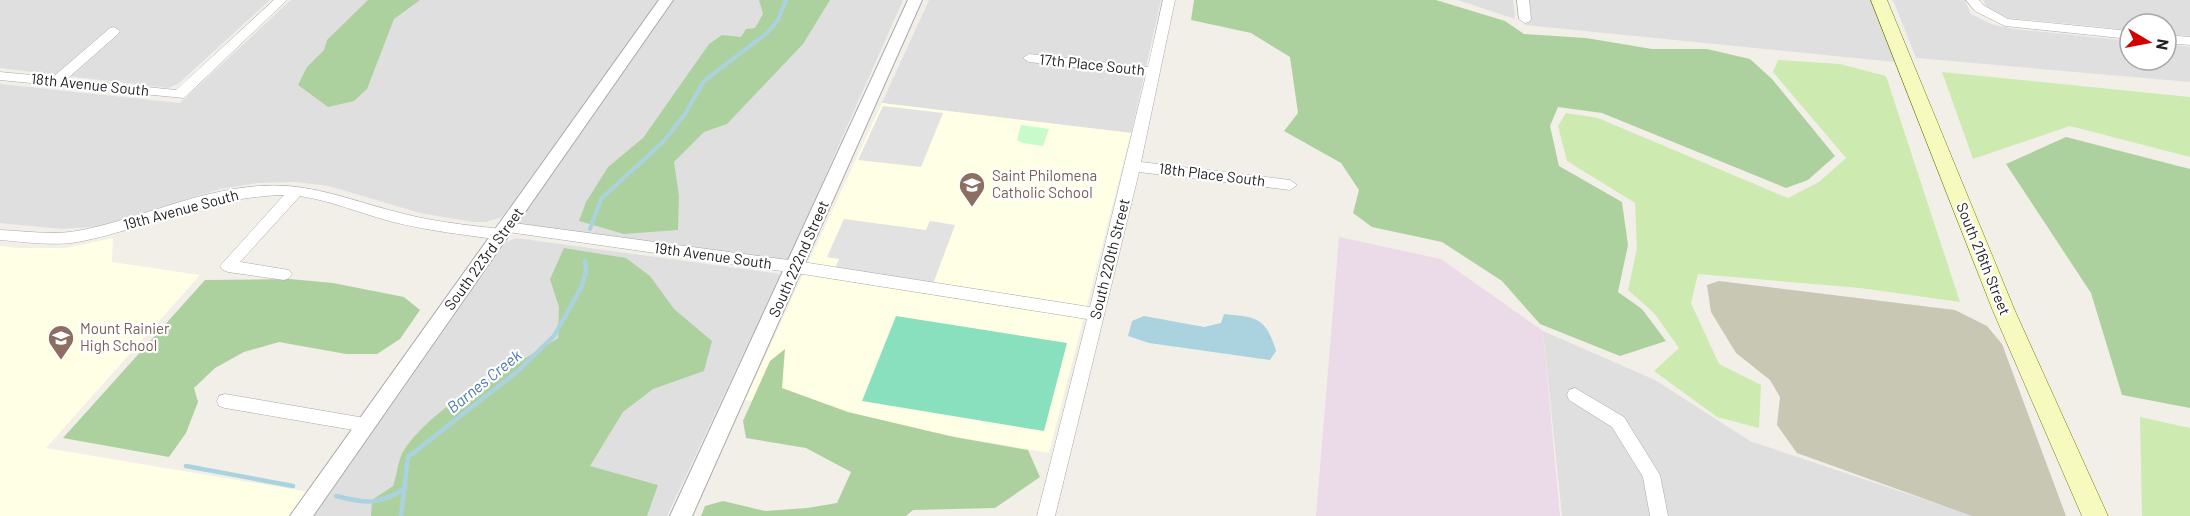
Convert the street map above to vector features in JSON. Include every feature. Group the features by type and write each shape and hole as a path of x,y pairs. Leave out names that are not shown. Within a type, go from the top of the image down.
{"main road":[{"name":"South 216th Street","path":"1879,0 2004,310 2095,516"}],"street":[{"name":"18th Avenue South","path":"0,76 179,94 281,0"},
{"name":"South 223rd Street","path":"301,516 666,0"},
{"name":"South 222nd Street","path":"681,516 796,267 915,0"},
{"name":"South 220th Street","path":"1046,516 1133,166 1169,0"},
{"path":"1523,0 1525,19"},
{"path":"1972,0 1991,16 2018,24 2118,34"},
{"path":"56,81 114,31"},
{"name":"17th Place South","path":"1029,58 1154,72"},
{"name":"18th Place South","path":"1133,166 1290,185"},
{"name":"19th Avenue South","path":"0,235 58,238 81,236 230,195 258,191 296,191 340,198 391,216 418,222 796,267 1096,314"},
{"path":"284,274 228,266 296,191"},
{"path":"1575,395 1618,422 1651,475 1659,516"},
{"path":"225,401 365,425"}],"shaded area":[{"path":"0,0 270,0 178,84 168,88 0,68"},
{"path":"291,0 659,0 502,217 486,222 473,222 420,213 329,186 295,182 258,183 220,189 105,226 62,229 0,223 0,84 180,103"},
{"path":"666,0 903,0 796,242 796,267 507,227"},
{"path":"929,0 1161,0 1131,133 882,103"},
{"path":"1458,0 1513,0 1515,19"},
{"path":"1523,0 1878,0 1905,63 1525,25"},
{"path":"1893,0 1965,0 1971,14 1991,24 2014,29 2118,40 2118,72 2178,72 2178,46 2190,47 2190,82 1916,58"},
{"path":"1983,0 2190,0 2190,36 2178,35 2178,12 2118,12 2118,29 2008,18 1987,8"},
{"name":"Saint Philomena Catholic School","path":"882,103 1131,133 1049,453 745,400"},
{"path":"883,106 943,113 921,167 858,160"},
{"path":"844,219 926,230 930,221 955,225 933,284 834,270 839,259 827,257"},
{"path":"1339,237 1441,259 1543,331 1560,516 1316,516"},
{"name":"Mount Rainier High School","path":"113,238 112,262 200,275 46,448 309,492 292,516 0,516 0,246 66,248"},
{"path":"516,238 781,274 667,516 314,516 506,242"},
{"path":"1719,281 1955,310 1987,326 2002,344 2066,516 1972,516 1797,453 1777,425 1780,397 1770,380 1736,353 1711,312 1707,285"},
{"path":"1543,331 1655,380 1750,441 1974,516 1562,516"}],"green space":[{"path":"368,0 420,0 394,19 367,89 354,101 328,107 298,85 307,67 324,50 327,40"},
{"path":"759,0 830,0 803,44 727,124 704,132 674,162 679,196 678,230 624,234 579,221 586,202 608,167 643,138 709,44 722,35 741,37 746,29 755,28 763,14"},
{"path":"1194,0 1436,0 1505,21 1524,34 1586,38 1652,49 1707,49 1750,59 1772,79 1835,156 1808,180 1786,188 1602,113 1558,107 1550,126 1559,166 1622,202 1628,245 1618,292 1642,309 1666,341 1620,356 1540,324 1502,281 1442,242 1372,227 1353,213 1359,190 1341,163 1284,131 1298,113 1290,57 1251,33 1191,20"},
{"path":"1778,60 1840,64 1886,76 1960,302 1860,288 1698,274 1691,303 1719,364 1761,385 1759,428 1717,417 1654,371 1679,348 1654,313 1628,290 1637,248 1635,203 1567,161 1558,126 1566,113 1598,118 1788,198 1819,182 1846,158 1773,72"},
{"path":"1942,72 2190,97 2190,157 2070,126 1973,159"},
{"path":"1021,125 1049,129 1043,146 1017,140"},
{"path":"2066,137 2190,169 2190,408 2122,395 2091,293 2006,164"},
{"path":"564,248 626,258 650,276 674,309 712,341 704,371 653,389 623,412 590,466 658,485 647,516 371,516 372,500 393,486 402,454 418,432 455,401 558,338 559,307 550,279"},
{"path":"290,279 333,283 404,297 420,310 400,339 377,354 346,354 279,342 244,352 215,368 194,388 198,402 186,433 169,457 63,438 205,280"},
{"path":"896,316 1067,343 1044,431 862,401"},
{"path":"785,349 782,388 848,412 954,437 1028,450 1040,477 995,508 913,510 906,516 701,516 705,506 723,501 765,511 837,503 851,472 806,448 746,438 743,421 770,361"},
{"path":"2140,417 2190,428 2190,516 2142,516"}],"water":[{"path":"1224,314 1252,318 1264,325 1276,351 1270,360 1149,343 1128,336 1132,321 1144,316 1204,327 1221,323"}],"waterway":[{"name":"Barnes Creek","path":"590,229 601,199 663,142 685,114 704,81 767,33 778,20 786,0"},
{"name":"Barnes Creek","path":"404,489 408,457 518,371 554,336 581,288 586,272 585,261"},
{"path":"186,466 293,486"},
{"path":"336,496 356,501 372,501 388,498 404,489"},
{"name":"Barnes Creek","path":"401,516 404,489"}],"place":[{"name":"Saint Philomena Catholic School","path":"972,208"},
{"name":"Mount Rainier High School","path":"61,361"}]}
